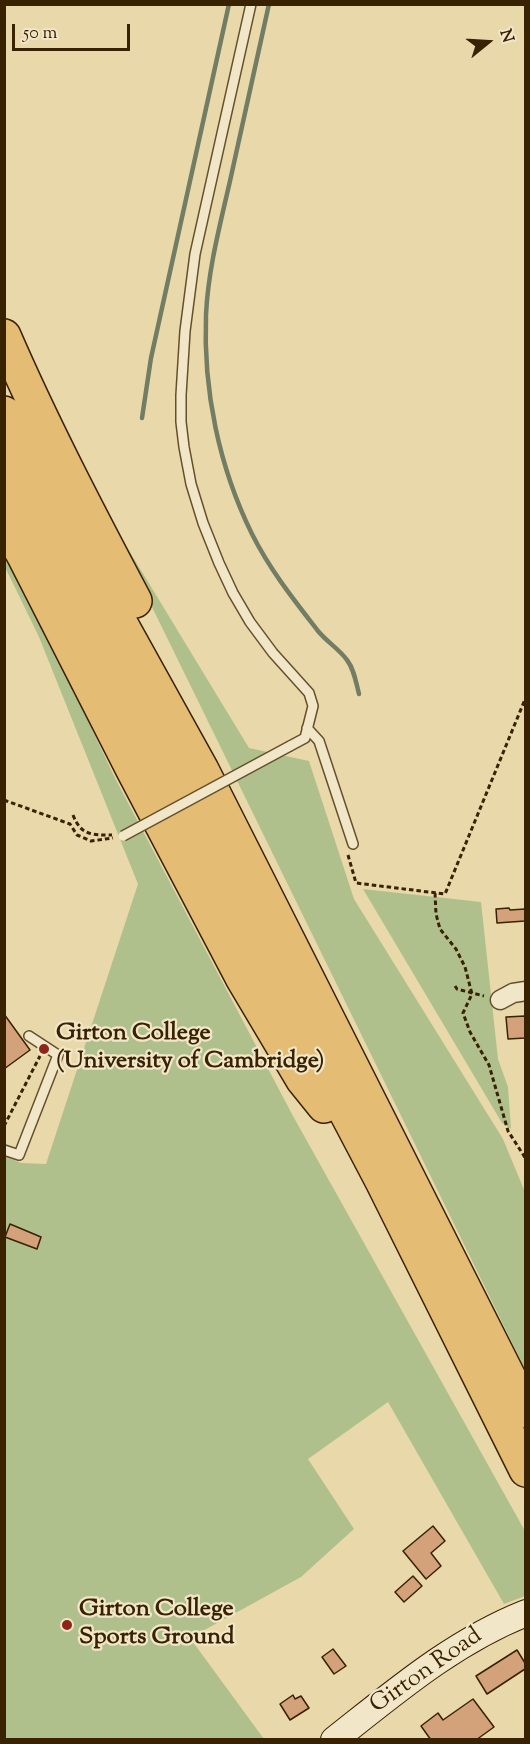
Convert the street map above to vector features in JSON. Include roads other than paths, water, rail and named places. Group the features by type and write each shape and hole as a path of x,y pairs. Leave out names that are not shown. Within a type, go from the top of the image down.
{"highway":[{"path":"4,336 84,504 144,619 178,694 202,770"},
{"path":"4,412 202,770 525,1411"},
{"path":"4,467 382,1181 525,1470"},
{"path":"4,520 243,979 303,1080 382,1181"}],"street":[{"path":"500,1000 513,993 525,991"},
{"name":"Girton Road","path":"334,1740 420,1673 460,1646 495,1626 521,1615"}],"lane":[{"path":"123,836 305,738 313,706 309,693 273,653 250,622 219,563 190,483 181,422 184,331 195,254 251,4"},
{"path":"307,728 319,741 350,847"},
{"path":"4,1150 19,1155 58,1055 29,1036"}],"waterway":[{"path":"142,418 151,358 229,4"},
{"path":"269,4 209,281 206,315 207,371 222,455 230,482 252,534 291,596 318,631 349,664 359,694"}],"place":[{"name":"Girton College (University of Cambridge)","path":"44,1049"},
{"name":"Girton College Sports Ground","path":"67,1625"}]}
